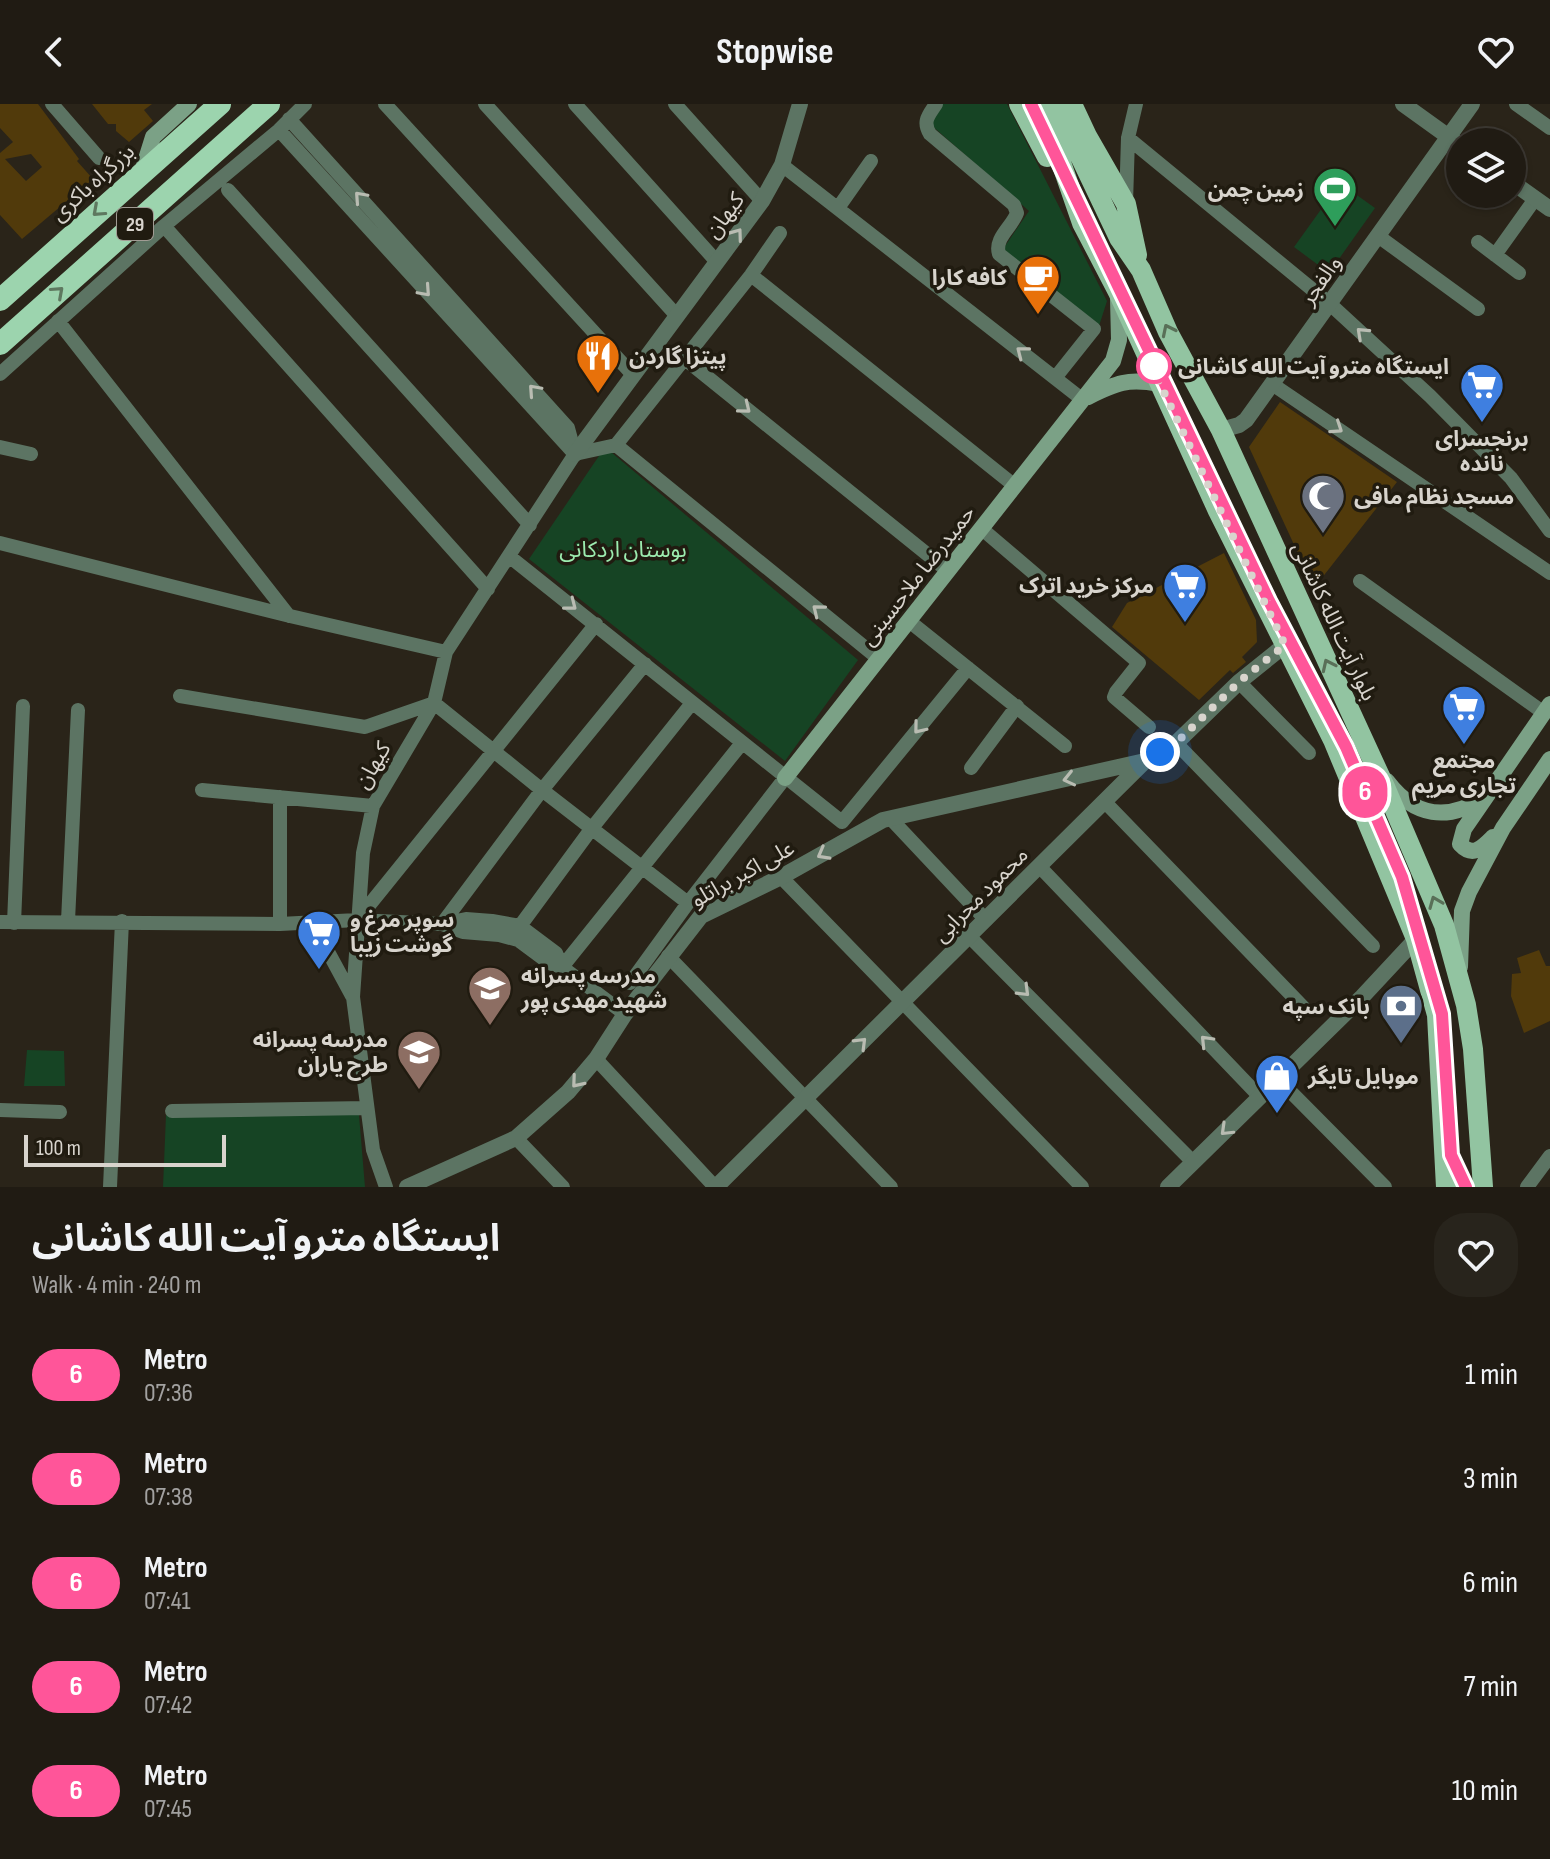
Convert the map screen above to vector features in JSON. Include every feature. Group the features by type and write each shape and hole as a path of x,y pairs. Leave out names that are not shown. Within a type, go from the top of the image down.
{"highway":[{"name":"بزرگراه باکری","path":"0,300 220,104"},
{"name":"29","path":"0,344 269,104"}],"main road":[{"path":"142,172 153,137 189,104"},
{"path":"1019,104 1118,292 1159,384 1333,740 1416,939 1437,1015 1446,1187"},
{"path":"1036,104 1055,145 1082,223"},
{"name":"بلوار آیت الله کاشانی","path":"1055,104 1119,238 1141,270 1168,332 1221,430 1363,739 1444,925 1459,976 1473,1049 1483,1187"},
{"path":"1072,104 1126,204 1141,270"},
{"name":"حمیدرضا ملاحسینی","path":"785,778 1113,361 1119,340 1118,292"},
{"path":"1083,400 1112,385 1134,379 1159,384"},
{"path":"1503,828 1481,849 1473,852 1460,844 1464,829 1547,709"},
{"path":"1363,739 1397,794 1413,805 1442,814 1475,804 1489,794"},
{"path":"1459,976 1462,911 1503,828 1550,759"}],"street":[{"path":"52,104 99,158"},
{"path":"0,374 305,104"},
{"path":"385,104 633,375"},
{"path":"485,104 677,316"},
{"path":"575,104 717,262"},
{"path":"675,104 762,201"},
{"name":"کیهان","path":"386,1187 373,1150 353,997 363,853 373,806 434,703 446,652 575,454 762,201 782,165 800,104"},
{"path":"936,104 926,118 925,126 930,134 1014,205 1017,213 999,242 999,254 1094,329 1055,378"},
{"path":"1126,204 1128,138 1136,104"},
{"path":"1403,104 1446,135"},
{"name":"والفجر","path":"1460,128 1472,104"},
{"path":"1516,104 1550,128"},
{"path":"284,124 575,454 616,445 751,275 780,233"},
{"path":"1128,138 1330,304 1430,396 1511,478 1550,531"},
{"name":"والفجر","path":"1221,430 1246,420 1378,236 1446,151"},
{"path":"838,208 871,161"},
{"path":"782,165 1083,400"},
{"path":"228,190 530,525"},
{"path":"1526,192 1550,209"},
{"path":"1495,255 1535,199"},
{"path":"164,226 488,589"},
{"path":"1378,236 1478,309"},
{"path":"1478,242 1519,273"},
{"path":"751,275 1015,486"},
{"path":"58,321 290,616"},
{"path":"685,359 948,571"},
{"path":"1272,384 1550,573"},
{"path":"616,445 879,659"},
{"path":"0,447 31,454"},
{"path":"982,529 1139,663 1114,697 1149,727"},
{"path":"0,543 446,652"},
{"path":"510,557 842,822 968,668"},
{"path":"1360,581 1547,709"},
{"path":"909,621 1065,746"},
{"path":"357,920 596,624"},
{"name":"محمود محرابی","path":"715,1187 1145,761 1176,743 1239,682 1285,645"},
{"path":"442,924 542,790 645,664"},
{"path":"1239,682 1309,753"},
{"path":"180,696 365,727 434,703 688,903"},
{"path":"520,926 592,828 692,703"},
{"path":"23,706 7,922 280,924 357,920 442,924 466,919 520,926 556,953 562,967"},
{"path":"971,768 1017,706"},
{"path":"68,921 78,710"},
{"path":"562,967 742,743"},
{"path":"1176,743 1373,946"},
{"name":"علی اکبر براتلو","path":"407,1187 516,1138 568,1092 596,1059 625,1014 701,916 781,877 883,820 1145,761"},
{"path":"630,983 785,778"},
{"path":"202,790 373,806"},
{"path":"280,797 280,924"},
{"path":"1104,801 1304,1008"},
{"path":"891,819 986,920"},
{"path":"1039,866 1260,1097"},
{"path":"781,877 1082,1187"},
{"path":"110,1187 122,921"},
{"path":"312,922 353,997"},
{"path":"442,924 463,932 518,940 549,963 562,967 625,1014"},
{"path":"969,936 1193,1162"},
{"path":"1168,1187 1362,997 1416,939"},
{"path":"668,956 891,1187"},
{"path":"596,1059 715,1187"},
{"path":"1278,1079 1385,1187"},
{"path":"172,1111 367,1108"},
{"path":"0,1110 60,1112"},
{"path":"516,1138 563,1187"},
{"path":"1527,1187 1550,1156"}],"green space":[{"path":"940,104 1007,104 1107,301 1099,326 1003,249 1029,211 930,124"},
{"name":"زمین چمن","path":"1340,183 1375,208 1329,273 1294,247"},
{"name":"بوستان اردکانی","path":"605,447 858,660 785,761 529,559"},
{"path":"27,1050 64,1051 65,1086 24,1086"},
{"path":"166,1115 359,1115 365,1187 163,1187"}],"building":[{"path":"0,104 38,104 93,179 22,239 0,215 0,153 13,142 0,128","holes":["31,154 42,167 26,181 5,159"]},
{"path":"92,104 152,104 144,110 153,121 129,142 116,131 116,124 108,124"},
{"name":"مسجد نظام مافی","path":"1280,402 1397,482 1314,588 1249,447"},
{"name":"مرکز خرید اترک","path":"1224,553 1256,620 1257,642 1242,657 1246,662 1233,673 1230,670 1199,700 1112,627 1127,603"},
{"path":"1539,950 1546,966 1550,966 1550,1021 1524,1033 1511,996 1512,974 1521,973 1517,958"}],"metro line":[{"name":"6","path":"1031,104 1281,627 1346,747 1402,877 1442,1014 1451,1155 1466,1187"}],"place":[{"name":"زمین چمن","path":"1335,228"},
{"name":"کافه کارا","path":"1038,316"},
{"name":"ایستگاه مترو آیت الله کاشانی","path":"1154,366"},
{"name":"پیتزا گاردن","path":"598,395"},
{"name":"برنجسرای نانده","path":"1482,424"},
{"name":"مسجد نظام مافی","path":"1323,535"},
{"name":"مرکز خرید اترک","path":"1185,624"},
{"name":"مجتمع تجاری مریم","path":"1464,746"},
{"name":"سوپر مرغ و گوشت زیبا","path":"319,971"},
{"name":"مدرسه پسرانه شهید مهدی پور","path":"490,1027"},
{"name":"بانک سپه","path":"1401,1045"},
{"name":"مدرسه پسرانه طرح یاران","path":"419,1091"},
{"name":"موبایل تایگر","path":"1277,1115"}],"route":[{"path":"1154,366 1149,361 1218,511 1285,645 1240,681 1176,743 1160,752"}]}
